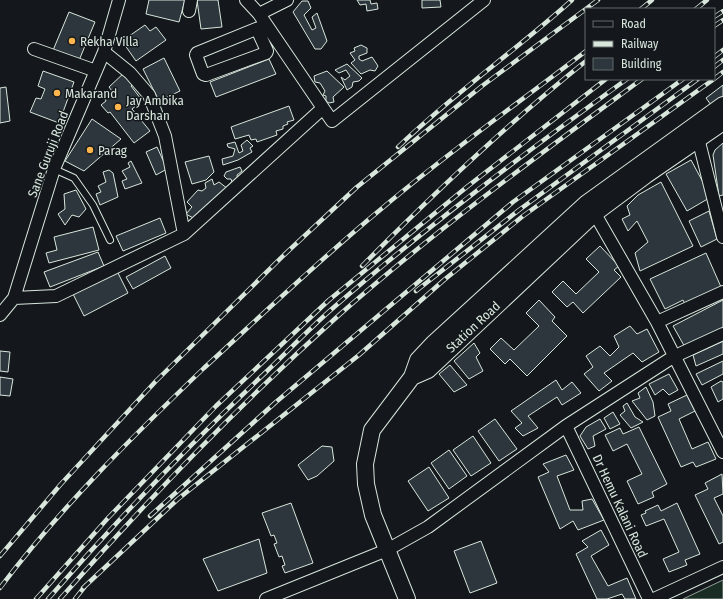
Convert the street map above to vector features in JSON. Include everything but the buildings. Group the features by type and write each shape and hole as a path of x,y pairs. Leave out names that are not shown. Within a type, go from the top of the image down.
{"main road":[{"path":"695,132 723,105"},
{"name":"Station Road","path":"407,599 373,515 366,484 365,464 372,430 412,377 428,370 481,310 591,208 695,132 723,122"}],"street":[{"name":"Sane Guruji Road","path":"0,315 14,298 54,169 104,52 119,0"},
{"path":"246,0 259,14 262,27 267,51 266,53 206,75 203,74 196,55 197,53 262,27"},
{"path":"259,14 287,0"},
{"path":"262,27 332,121 484,0"},
{"path":"34,49 96,71"},
{"path":"104,52 130,73 149,95 165,136 184,234"},
{"path":"14,298 56,296 184,234 323,108"},
{"path":"695,132 720,216 723,237"},
{"path":"591,208 657,322 673,357 723,452"},
{"path":"657,322 723,292"},
{"path":"266,599 387,550 428,527 566,426 673,357 723,334"},
{"name":"Dr Hemu Kalani Road","path":"566,426 649,599"},
{"path":"654,599 723,567"}],"lane":[{"path":"54,169 74,178 93,206 110,240"}],"green space":[{"path":"723,580 723,599 683,599"}],"railway":[{"path":"398,147 440,109 572,0"},
{"path":"587,8 598,0"},
{"path":"642,8 652,0"},
{"path":"697,8 707,0"},
{"path":"0,556 61,484 156,381 284,255 357,187 482,86 585,10"},
{"path":"715,16 723,11"},
{"path":"715,25 723,20"},
{"path":"715,56 723,50"},
{"path":"0,588 23,558 72,501 150,420 291,288 335,248 405,189 585,52"},
{"path":"715,66 723,60"},
{"path":"362,266 471,160 528,109 585,62"},
{"path":"715,78 723,72"},
{"path":"36,599 108,518 216,406 329,300 468,186 605,80"},
{"path":"48,599 100,540 181,455 324,316 441,218 515,161 626,80"},
{"path":"60,599 160,489 265,383 301,349 374,285 449,224 641,80"},
{"path":"150,516 276,402 513,202 682,80"},
{"path":"416,291 519,210 697,80"},
{"path":"83,588 178,499 359,355 444,280 523,216 713,80"},
{"path":"75,599 86,585"}],"place":[{"name":"Rekha Villa","path":"72,41"},
{"name":"Makarand","path":"57,93"},
{"name":"Jay Ambika Darshan","path":"118,107"},
{"name":"Parag","path":"90,150"}]}
